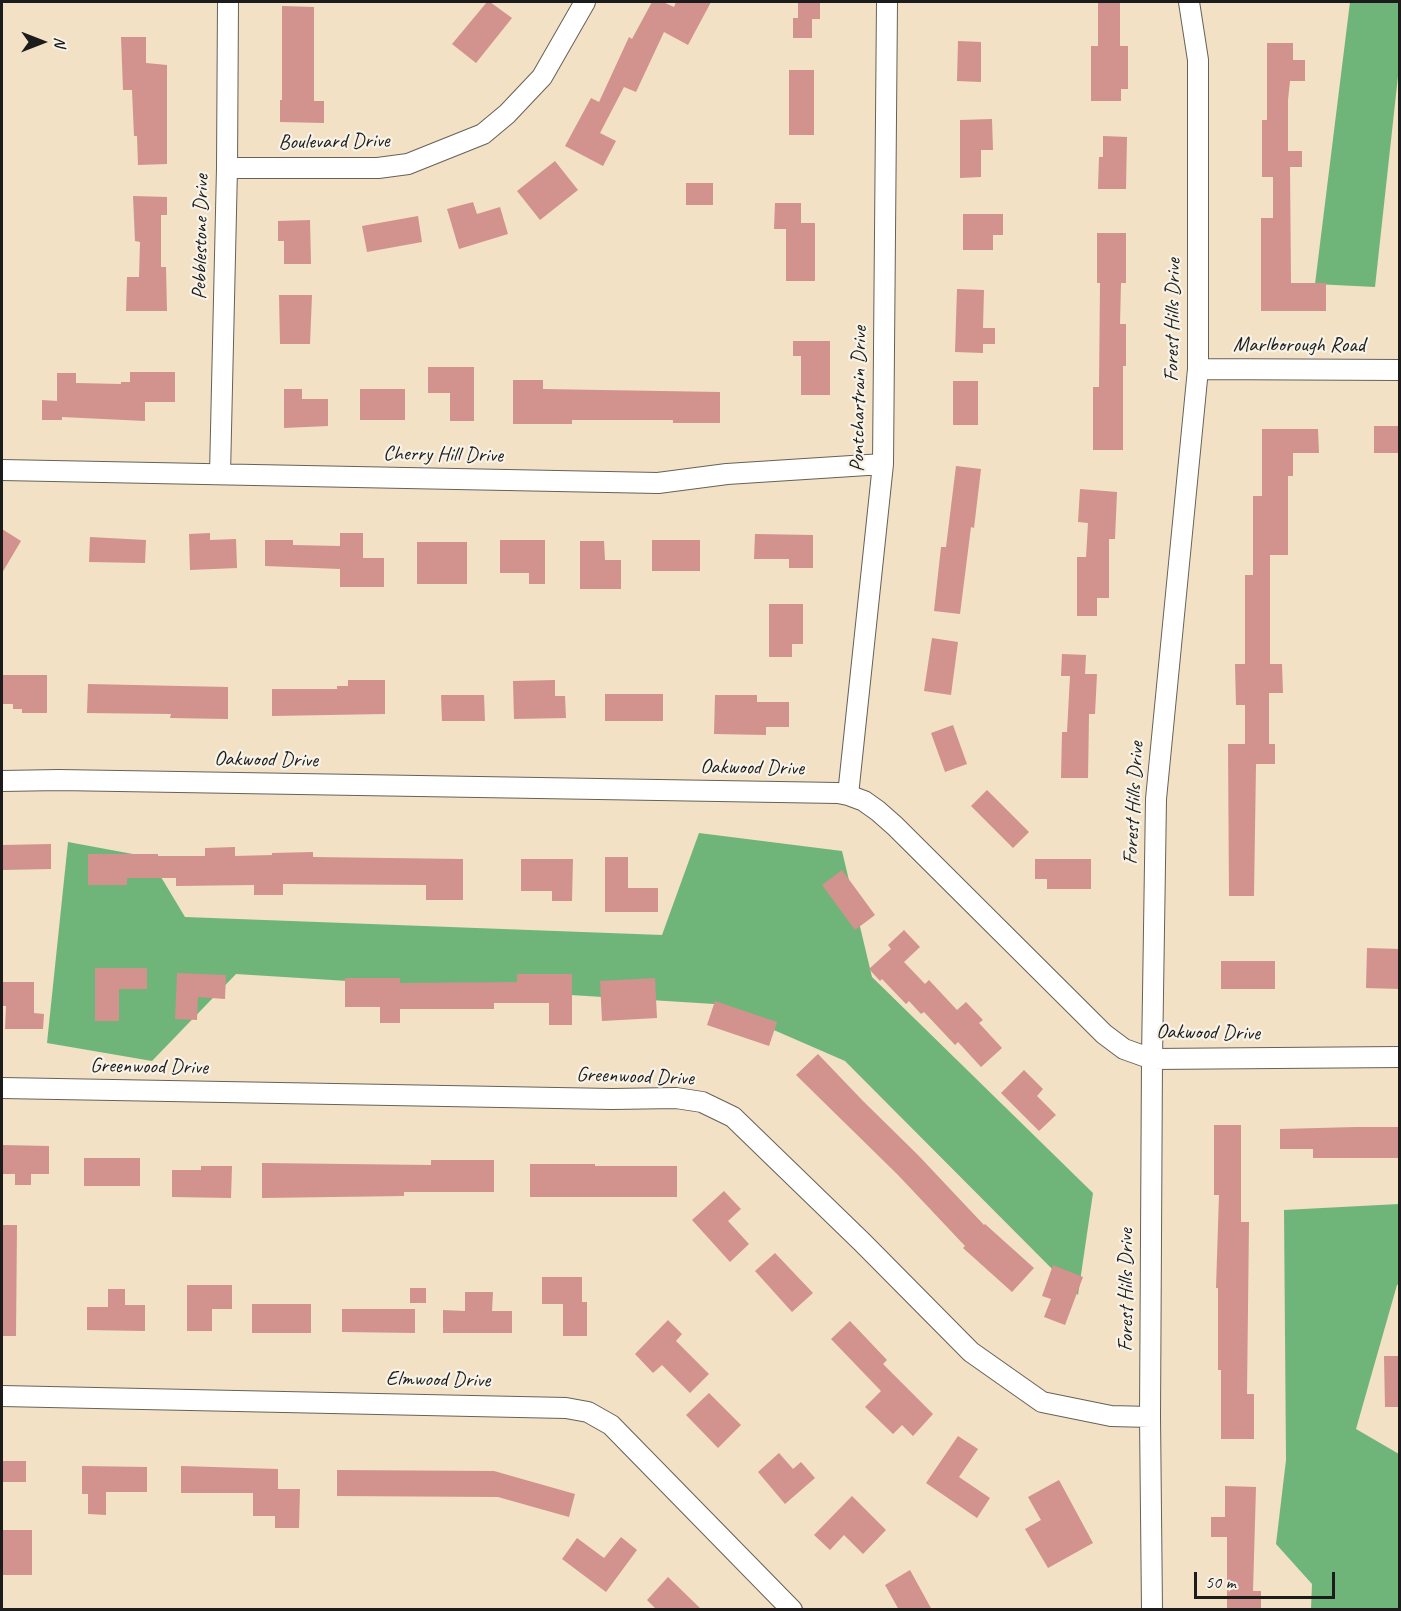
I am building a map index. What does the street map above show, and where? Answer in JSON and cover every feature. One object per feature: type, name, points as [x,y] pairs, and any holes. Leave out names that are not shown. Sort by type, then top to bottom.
[{"type":"street","name":"Pebblestone Drive","points":[[220,474],[227,168],[228,2]]},
{"type":"street","name":"Boulevard Drive","points":[[227,168],[378,168],[408,164],[483,134],[507,114],[542,77],[585,2]]},
{"type":"street","name":"Pontchartrain Drive","points":[[848,795],[883,464],[887,2]]},
{"type":"street","name":"Forest Hills Drive","points":[[1152,1610],[1150,1417],[1156,799],[1198,369],[1198,60],[1189,2]]},
{"type":"street","name":"Marlborough Road","points":[[1198,369],[1400,370]]},
{"type":"street","name":"Cherry Hill Drive","points":[[2,470],[658,483],[727,474],[883,464]]},
{"type":"street","name":"Oakwood Drive","points":[[2,781],[59,780],[838,793],[864,801],[895,826],[1104,1034],[1124,1050],[1152,1059],[1400,1057]]},
{"type":"street","name":"Greenwood Drive","points":[[2,1089],[600,1099],[676,1098],[702,1102],[733,1116],[971,1352],[1042,1402],[1111,1416],[1150,1417]]},
{"type":"street","name":"Elmwood Drive","points":[[2,1396],[494,1406],[566,1408],[588,1412],[612,1425],[792,1610]]},
{"type":"green space","points":[[1350,2],[1399,2],[1399,67],[1375,287],[1315,284]]},
{"type":"green space","points":[[699,833],[842,851],[872,977],[1093,1193],[1078,1295],[845,1061],[714,1004],[236,974],[152,1061],[47,1043],[68,842],[149,857],[185,917],[662,935]]},
{"type":"green space","points":[[1399,1204],[1399,1284],[1356,1429],[1399,1454],[1399,1609],[1311,1609],[1312,1584],[1276,1544],[1286,1460],[1284,1210]]},
{"type":"building","points":[[487,2],[512,18],[476,63],[452,44]]},
{"type":"building","points":[[652,2],[663,2],[674,7],[676,2],[711,2],[688,45],[664,32],[636,92],[624,87],[600,133],[616,141],[603,166],[565,146],[591,98],[599,102],[629,37],[632,39]]},
{"type":"building","points":[[798,2],[820,2],[820,19],[812,19],[812,38],[793,38],[793,18],[798,18]]},
{"type":"building","points":[[1098,2],[1120,2],[1120,46],[1128,46],[1128,89],[1121,89],[1121,101],[1091,101],[1091,46],[1098,46]]},
{"type":"building","points":[[282,6],[314,7],[314,101],[324,101],[324,123],[280,122]]},
{"type":"building","points":[[121,37],[146,37],[146,63],[167,65],[167,164],[138,165],[132,90],[123,90]]},
{"type":"building","points":[[958,41],[981,42],[981,82],[957,81]]},
{"type":"building","points":[[1267,43],[1293,43],[1293,60],[1305,60],[1305,81],[1290,81],[1288,100],[1288,151],[1302,151],[1302,167],[1290,167],[1291,283],[1326,283],[1326,311],[1261,311],[1261,218],[1273,218],[1273,177],[1262,177],[1262,120],[1267,120]]},
{"type":"building","points":[[789,70],[814,70],[814,135],[789,135]]},
{"type":"building","points":[[992,119],[993,150],[981,150],[981,177],[960,178],[960,120]]},
{"type":"building","points":[[1103,136],[1127,137],[1126,189],[1098,189],[1099,157],[1103,157]]},
{"type":"building","points":[[555,161],[578,190],[540,220],[517,191]]},
{"type":"building","points":[[686,183],[713,183],[713,205],[686,205]]},
{"type":"building","points":[[133,196],[167,197],[167,215],[161,215],[161,267],[166,267],[167,311],[126,311],[127,277],[139,277],[140,242],[135,241]]},
{"type":"building","points":[[473,202],[477,214],[500,207],[508,234],[459,249],[447,209]]},
{"type":"building","points":[[775,203],[801,203],[801,223],[815,223],[815,281],[786,281],[786,229],[774,229]]},
{"type":"building","points":[[963,214],[1003,214],[1003,235],[993,235],[993,250],[963,250]]},
{"type":"building","points":[[418,216],[422,242],[367,252],[362,226]]},
{"type":"building","points":[[310,220],[311,264],[284,264],[284,241],[278,241],[278,221]]},
{"type":"building","points":[[1097,233],[1126,233],[1126,283],[1121,283],[1120,324],[1126,324],[1126,366],[1123,366],[1123,450],[1093,450],[1093,387],[1099,387],[1100,283],[1097,283]]},
{"type":"building","points":[[957,289],[984,290],[983,328],[995,328],[995,344],[983,344],[983,353],[955,352]]},
{"type":"building","points":[[279,295],[312,295],[310,344],[280,344]]},
{"type":"building","points":[[793,341],[830,341],[830,395],[801,395],[801,356],[793,356]]},
{"type":"building","points":[[428,367],[474,367],[474,421],[450,421],[450,393],[428,393]]},
{"type":"building","points":[[130,372],[175,372],[175,402],[145,402],[145,421],[62,417],[62,420],[42,420],[42,400],[57,401],[57,373],[76,373],[76,383],[121,384],[121,382],[130,382]]},
{"type":"building","points":[[513,380],[543,380],[543,389],[720,392],[720,423],[673,423],[673,420],[572,420],[572,424],[513,424]]},
{"type":"building","points":[[953,381],[978,381],[978,425],[953,425]]},
{"type":"building","points":[[284,389],[302,389],[302,399],[328,399],[328,426],[284,428]]},
{"type":"building","points":[[360,389],[405,389],[405,420],[360,420]]},
{"type":"building","points":[[1374,426],[1400,426],[1400,453],[1374,453]]},
{"type":"building","points":[[1262,429],[1318,429],[1319,453],[1293,453],[1293,476],[1288,476],[1288,555],[1270,555],[1270,664],[1282,664],[1283,693],[1269,693],[1269,744],[1275,744],[1275,764],[1256,764],[1254,896],[1229,896],[1228,744],[1245,744],[1245,705],[1236,705],[1235,664],[1245,664],[1245,575],[1253,575],[1253,496],[1262,496]]},
{"type":"building","points":[[956,466],[981,469],[960,614],[934,611],[941,547],[946,547]]},
{"type":"building","points":[[1080,489],[1117,492],[1115,539],[1109,539],[1109,598],[1097,598],[1097,616],[1077,616],[1077,557],[1086,557],[1088,523],[1078,522]]},
{"type":"building","points":[[2,529],[21,541],[2,573]]},
{"type":"building","points":[[210,533],[210,540],[236,539],[237,568],[190,570],[189,534]]},
{"type":"building","points":[[340,533],[363,533],[363,558],[384,558],[384,587],[340,587],[340,569],[265,566],[265,540],[293,540],[293,545],[340,546]]},
{"type":"building","points":[[755,534],[813,535],[813,568],[789,568],[789,559],[754,559]]},
{"type":"building","points":[[90,537],[146,540],[145,563],[89,562]]},
{"type":"building","points":[[500,540],[545,540],[545,584],[529,584],[529,573],[500,573]]},
{"type":"building","points":[[652,540],[700,540],[700,571],[652,571]]},
{"type":"building","points":[[580,541],[604,541],[605,560],[621,560],[621,589],[580,589]]},
{"type":"building","points":[[417,542],[467,542],[467,584],[417,584]]},
{"type":"building","points":[[769,604],[803,604],[803,644],[792,644],[792,657],[769,657]]},
{"type":"building","points":[[932,638],[958,642],[951,695],[924,691]]},
{"type":"building","points":[[1062,654],[1086,655],[1085,674],[1097,674],[1095,714],[1089,714],[1088,778],[1061,778],[1062,732],[1067,732],[1070,676],[1061,676]]},
{"type":"building","points":[[2,675],[47,675],[47,713],[22,713],[22,709],[13,709],[13,704],[2,704]]},
{"type":"building","points":[[348,680],[385,680],[385,714],[272,716],[272,689],[337,689],[337,686],[348,686]]},
{"type":"building","points":[[555,680],[555,696],[565,696],[566,718],[514,719],[513,681]]},
{"type":"building","points":[[88,684],[228,687],[228,719],[170,718],[171,714],[87,713]]},
{"type":"building","points":[[605,694],[663,694],[663,721],[605,721]]},
{"type":"building","points":[[441,695],[484,695],[485,721],[442,721]]},
{"type":"building","points":[[715,695],[757,695],[757,702],[789,702],[789,727],[766,727],[766,735],[714,734]]},
{"type":"building","points":[[953,725],[967,764],[945,772],[931,733]]},
{"type":"building","points":[[987,790],[1029,832],[1013,848],[971,806]]},
{"type":"building","points":[[51,844],[51,869],[2,870],[2,845]]},
{"type":"building","points":[[235,847],[235,856],[313,852],[313,857],[463,859],[463,900],[426,900],[426,885],[283,884],[283,895],[254,895],[254,885],[176,886],[176,878],[127,878],[127,885],[88,885],[88,854],[205,856],[205,848]]},
{"type":"building","points":[[605,857],[628,857],[628,888],[658,888],[658,912],[605,912]]},
{"type":"building","points":[[521,859],[573,859],[572,901],[552,901],[552,891],[521,891]]},
{"type":"building","points":[[1035,859],[1091,859],[1091,889],[1047,889],[1047,879],[1035,879]]},
{"type":"building","points":[[842,870],[875,915],[855,930],[822,885]]},
{"type":"building","points":[[904,930],[920,947],[904,962],[925,984],[929,980],[957,1010],[966,1002],[983,1020],[979,1023],[1002,1048],[981,1067],[958,1042],[955,1045],[924,1012],[921,1014],[909,1001],[906,1004],[869,969],[891,949],[888,945]]},
{"type":"building","points":[[1367,948],[1400,949],[1400,989],[1366,988]]},
{"type":"building","points":[[1221,961],[1275,961],[1275,989],[1221,989]]},
{"type":"building","points":[[95,968],[147,968],[147,989],[119,989],[119,1021],[95,1021]]},
{"type":"building","points":[[177,973],[226,975],[225,999],[198,997],[197,1020],[175,1019]]},
{"type":"building","points":[[517,974],[572,974],[572,1025],[549,1025],[549,1003],[494,1003],[494,1009],[400,1009],[400,1023],[380,1023],[380,1007],[345,1007],[345,978],[400,978],[400,983],[517,982]]},
{"type":"building","points":[[655,978],[657,1018],[602,1021],[600,981]]},
{"type":"building","points":[[2,982],[34,982],[34,1013],[44,1014],[43,1029],[5,1029],[6,1006],[2,1006]]},
{"type":"building","points":[[715,1001],[777,1022],[769,1046],[707,1025]]},
{"type":"building","points":[[818,1054],[984,1225],[1034,1268],[1012,1292],[963,1248],[965,1246],[898,1175],[796,1075]]},
{"type":"building","points":[[1024,1070],[1043,1089],[1037,1096],[1056,1115],[1039,1131],[1001,1093]]},
{"type":"building","points":[[1214,1125],[1241,1125],[1241,1222],[1249,1222],[1247,1394],[1254,1394],[1254,1439],[1221,1439],[1221,1370],[1218,1370],[1218,1288],[1216,1288],[1219,1195],[1214,1195]]},
{"type":"building","points":[[1400,1127],[1400,1158],[1313,1158],[1313,1149],[1280,1149],[1280,1129]]},
{"type":"building","points":[[2,1145],[49,1146],[49,1174],[31,1174],[31,1185],[15,1185],[15,1174],[2,1174]]},
{"type":"building","points":[[84,1158],[140,1158],[140,1186],[84,1186]]},
{"type":"building","points":[[431,1160],[494,1160],[494,1192],[404,1192],[404,1196],[262,1198],[262,1163],[431,1165]]},
{"type":"building","points":[[530,1164],[677,1166],[677,1197],[530,1197]]},
{"type":"building","points":[[201,1166],[232,1166],[231,1198],[172,1197],[172,1170],[201,1170]]},
{"type":"building","points":[[724,1191],[741,1209],[728,1221],[749,1244],[730,1262],[692,1220]]},
{"type":"building","points":[[2,1225],[17,1225],[16,1336],[2,1336]]},
{"type":"building","points":[[775,1253],[813,1293],[792,1312],[755,1271]]},
{"type":"building","points":[[1053,1265],[1083,1277],[1065,1325],[1044,1317],[1051,1299],[1042,1296]]},
{"type":"building","points":[[542,1277],[582,1277],[582,1302],[587,1302],[587,1336],[563,1336],[563,1304],[542,1304]]},
{"type":"building","points":[[187,1285],[232,1285],[232,1309],[212,1309],[212,1331],[187,1331]]},
{"type":"building","points":[[410,1288],[426,1288],[426,1303],[410,1303]]},
{"type":"building","points":[[108,1289],[125,1289],[125,1305],[145,1305],[145,1331],[87,1330],[87,1307],[108,1307]]},
{"type":"building","points":[[465,1292],[493,1292],[492,1311],[512,1311],[512,1333],[443,1333],[443,1310],[465,1311]]},
{"type":"building","points":[[252,1304],[311,1304],[311,1333],[252,1333]]},
{"type":"building","points":[[342,1309],[415,1309],[415,1333],[342,1332]]},
{"type":"building","points":[[668,1320],[682,1334],[676,1341],[709,1374],[690,1393],[662,1365],[653,1373],[635,1354]]},
{"type":"building","points":[[850,1321],[887,1360],[883,1364],[933,1414],[913,1436],[902,1425],[893,1434],[865,1407],[881,1391],[831,1339]]},
{"type":"building","points":[[1384,1356],[1400,1356],[1400,1407],[1385,1407]]},
{"type":"building","points":[[709,1393],[741,1425],[718,1448],[686,1415]]},
{"type":"building","points":[[958,1436],[978,1449],[959,1477],[990,1498],[977,1518],[926,1483]]},
{"type":"building","points":[[779,1453],[793,1469],[801,1462],[815,1478],[785,1504],[758,1472]]},
{"type":"building","points":[[2,1461],[26,1461],[26,1482],[2,1482]]},
{"type":"building","points":[[82,1466],[147,1467],[147,1492],[106,1492],[106,1515],[88,1514],[88,1494],[82,1494]]},
{"type":"building","points":[[181,1466],[278,1469],[278,1489],[300,1489],[299,1528],[275,1528],[275,1516],[253,1516],[253,1493],[181,1493]]},
{"type":"building","points":[[337,1470],[494,1471],[575,1494],[569,1517],[498,1497],[337,1496]]},
{"type":"building","points":[[1059,1480],[1093,1543],[1048,1568],[1025,1529],[1041,1520],[1028,1497]]},
{"type":"building","points":[[1225,1486],[1256,1487],[1253,1591],[1261,1591],[1261,1610],[1227,1610],[1227,1537],[1211,1537],[1211,1517],[1225,1517]]},
{"type":"building","points":[[852,1496],[886,1530],[863,1554],[844,1535],[830,1550],[814,1535]]},
{"type":"building","points":[[3,1530],[32,1530],[32,1575],[2,1575]]},
{"type":"building","points":[[621,1537],[637,1550],[606,1592],[562,1559],[577,1538],[604,1558]]},
{"type":"building","points":[[910,1570],[932,1610],[899,1610],[885,1585]]},
{"type":"building","points":[[668,1577],[702,1610],[657,1610],[647,1600]]}]
